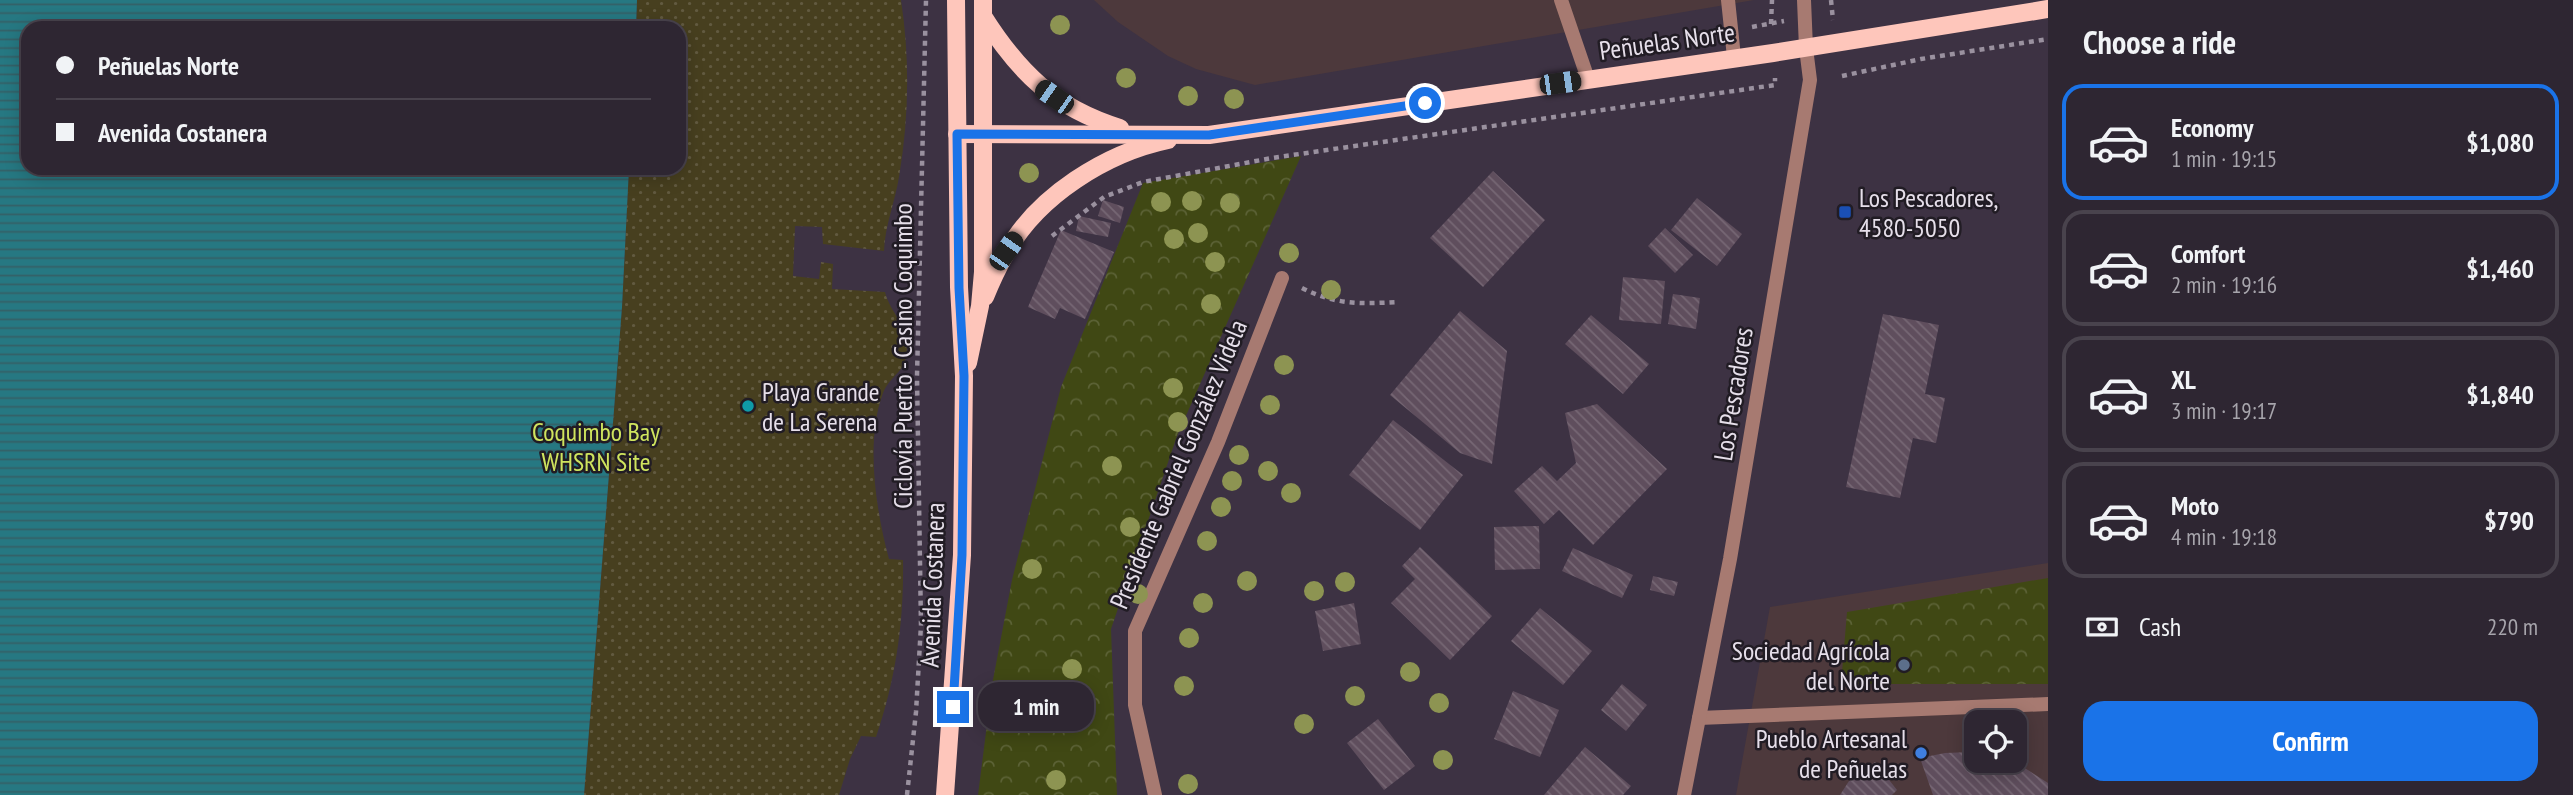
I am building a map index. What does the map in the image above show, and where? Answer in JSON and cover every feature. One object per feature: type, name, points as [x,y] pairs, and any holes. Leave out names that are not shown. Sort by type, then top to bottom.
[{"type":"main road","name":"Avenida Costanera","points":[[945,795],[962,555],[964,376],[959,288],[956,0]]},
{"type":"main road","name":"Avenida Costanera","points":[[964,376],[975,341],[982,272],[983,8]]},
{"type":"main road","points":[[983,8],[1003,48],[1021,70],[1043,89],[1066,106],[1092,119],[1119,128],[1148,133]]},
{"type":"main road","name":"Peñuelas Norte","points":[[957,134],[1209,135],[1773,53],[2048,9]]},
{"type":"main road","points":[[980,306],[1006,251],[1023,228],[1053,197],[1097,166],[1151,144],[1209,135]]},
{"type":"street","points":[[1561,0],[1588,79]]},
{"type":"street","points":[[1728,0],[1734,57]]},
{"type":"street","name":"Los Pescadores","points":[[1684,795],[1730,559],[1810,80],[1805,48],[1804,0]]},
{"type":"street","name":"Presidente Gabriel González Videla","points":[[1155,795],[1135,705],[1135,631],[1218,442],[1282,278]]},
{"type":"street","points":[[1699,718],[2048,704]]},
{"type":"path","name":"Ciclovía Puerto - Casino Coquimbo","points":[[907,795],[916,712],[921,625],[918,376],[926,0]]},
{"type":"path","points":[[1023,228],[1042,244],[1104,197],[1143,182],[1272,158],[1775,85],[1772,0]]},
{"type":"path","points":[[1732,31],[1805,17]]},
{"type":"path","points":[[1842,76],[1921,59],[2048,39]]},
{"type":"path","points":[[1282,278],[1317,296],[1355,305],[1397,302]]},
{"type":"shaded area","points":[[1094,0],[1754,0],[1255,85],[1196,69],[1168,56],[1118,22]]},
{"type":"shaded area","name":"Sociedad Agrícola del Norte","points":[[2048,563],[2048,795],[1736,795],[1770,607]]},
{"type":"green space","points":[[1301,156],[1177,436],[1111,629],[1117,795],[978,795],[992,685],[1012,580],[1061,387],[1143,183]]},
{"type":"green space","points":[[2048,578],[2048,684],[1841,684],[1847,612]]},
{"type":"sand","name":"Playa Grande de La Serena","points":[[637,0],[901,0],[907,66],[905,133],[884,251],[823,244],[822,227],[795,226],[793,276],[819,279],[821,262],[833,264],[832,289],[885,292],[904,332],[907,346],[902,368],[883,393],[875,432],[874,454],[880,520],[889,559],[903,560],[897,650],[889,693],[876,737],[861,736],[850,759],[839,795],[584,795],[622,307],[629,175],[686,175],[686,21],[636,21]]},
{"type":"water","points":[[0,0],[637,0],[636,21],[21,21],[21,175],[629,175],[622,307],[584,795],[0,795]]},
{"type":"building","points":[[1493,171],[1545,220],[1483,287],[1430,238]]},
{"type":"building","points":[[1697,198],[1742,234],[1717,266],[1671,230]]},
{"type":"building","points":[[1103,200],[1124,207],[1120,223],[1098,216]]},
{"type":"building","points":[[1079,216],[1111,223],[1108,237],[1076,231]]},
{"type":"building","points":[[1665,228],[1693,255],[1675,273],[1648,246]]},
{"type":"building","points":[[1061,230],[1114,252],[1085,319],[1060,308],[1055,319],[1028,307]]},
{"type":"building","points":[[1623,277],[1665,281],[1661,324],[1619,320]]},
{"type":"building","points":[[1673,294],[1700,298],[1696,329],[1668,324]]},
{"type":"building","points":[[1460,311],[1507,351],[1492,464],[1460,453],[1390,395]]},
{"type":"building","points":[[1883,314],[1939,325],[1925,394],[1945,398],[1936,443],[1913,438],[1900,498],[1846,487]]},
{"type":"building","points":[[1591,315],[1649,364],[1623,394],[1565,344]]},
{"type":"building","points":[[1597,404],[1667,469],[1593,545],[1559,510],[1544,524],[1514,491],[1542,466],[1557,481],[1576,463],[1565,413]]},
{"type":"building","points":[[1393,420],[1463,475],[1420,530],[1349,475]]},
{"type":"building","points":[[1539,526],[1540,569],[1495,570],[1494,527]]},
{"type":"building","points":[[1420,547],[1492,616],[1450,660],[1391,603],[1415,579],[1402,566]]},
{"type":"building","points":[[1573,548],[1633,575],[1622,598],[1562,571]]},
{"type":"building","points":[[1653,576],[1678,582],[1674,596],[1650,590]]},
{"type":"building","points":[[1354,603],[1361,644],[1323,651],[1315,611]]},
{"type":"building","points":[[1540,608],[1592,651],[1563,685],[1511,641]]},
{"type":"building","points":[[1622,684],[1647,705],[1626,731],[1601,710]]},
{"type":"building","points":[[1513,691],[1559,710],[1540,757],[1494,739]]},
{"type":"building","points":[[1378,719],[1415,766],[1384,790],[1347,743]]},
{"type":"building","points":[[1585,747],[1631,786],[1623,795],[1544,795]]},
{"type":"building","points":[[1964,752],[1964,773],[2027,773],[2027,770],[2048,783],[2048,795],[1933,795],[1920,758]]},
{"type":"building","points":[[1875,762],[1897,790],[1892,795],[1840,795],[1849,781]]},
{"type":"place","name":"Los Pescadores, 4580-5050","points":[[1845,212]]},
{"type":"place","name":"Playa Grande de La Serena","points":[[748,406]]},
{"type":"place","name":"Sociedad Agrícola del Norte","points":[[1904,665]]},
{"type":"place","name":"Pueblo Artesanal de Peñuelas","points":[[1921,753]]},
{"type":"route","points":[[953,707],[962,555],[964,376],[959,288],[957,134],[1209,135],[1425,103]]},
{"type":"park label","name":"Coquimbo Bay WHSRN Site","points":[[596,446]]}]
